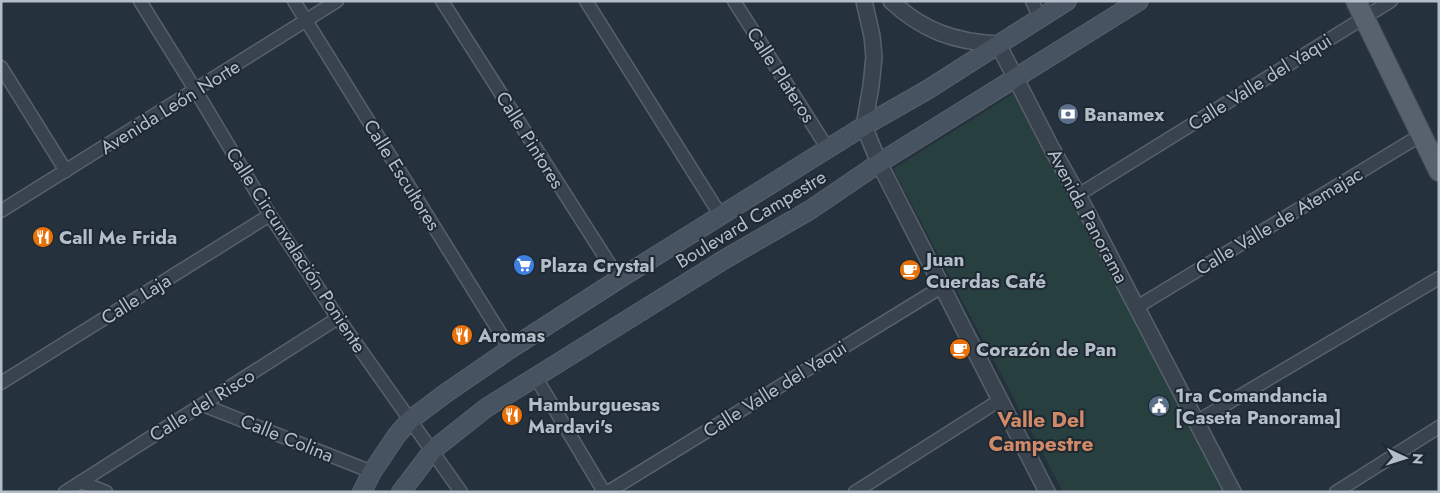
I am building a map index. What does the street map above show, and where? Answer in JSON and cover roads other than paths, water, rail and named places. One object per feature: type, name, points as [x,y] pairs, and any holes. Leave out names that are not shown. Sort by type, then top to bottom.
[{"type":"main road","name":"Boulevard Campestre","points":[[362,492],[372,472],[392,441],[410,420],[510,349],[619,279],[864,126],[927,90],[1067,1]]},
{"type":"main road","name":"Boulevard Campestre","points":[[401,492],[433,450],[486,408],[725,259],[810,210],[880,163],[1139,1]]},
{"type":"main road","points":[[1359,9],[1439,171]]},
{"type":"street","name":"Calle Circunvalación Poniente","points":[[140,1],[196,90],[270,216],[338,318],[461,492]]},
{"type":"street","name":"Calle Escultores","points":[[294,1],[510,349]]},
{"type":"street","name":"Avenida León Norte","points":[[1,211],[337,1]]},
{"type":"street","name":"Calle Pintores","points":[[442,1],[619,279]]},
{"type":"street","points":[[586,1],[720,216]]},
{"type":"street","name":"Calle Plateros","points":[[734,1],[828,150]]},
{"type":"street","points":[[864,1],[872,36],[874,57],[864,126],[880,163],[1047,492]]},
{"type":"street","points":[[891,1],[918,22],[943,35],[962,41],[998,44]]},
{"type":"street","points":[[1032,1],[1040,18]]},
{"type":"street","name":"Calle Valle del Yaqui","points":[[1078,195],[1359,9],[1391,1]]},
{"type":"street","name":"Avenida Panorama","points":[[998,44],[1015,80],[1078,195],[1233,492]]},
{"type":"street","points":[[1,67],[66,172]]},
{"type":"street","name":"Calle Valle de Atemajac","points":[[1137,307],[1421,135]]},
{"type":"street","name":"Calle Laja","points":[[1,383],[270,216]]},
{"type":"street","points":[[1196,422],[1439,278]]},
{"type":"street","name":"Calle Valle del Yaqui","points":[[608,492],[943,286]]},
{"type":"street","name":"Calle del Risco","points":[[65,492],[338,318]]},
{"type":"street","points":[[536,376],[604,492]]},
{"type":"street","points":[[855,492],[1000,400]]},
{"type":"street","name":"Calle Colina","points":[[203,405],[372,472]]},
{"type":"street","points":[[1336,492],[1439,427]]},
{"type":"street","points":[[81,482],[106,492]]},
{"type":"place","name":"Banamex","points":[[1068,114]]},
{"type":"place","name":"Call Me Frida","points":[[43,237]]},
{"type":"place","name":"Plaza Crystal","points":[[524,265]]},
{"type":"place","name":"Juan Cuerdas Café","points":[[910,270]]},
{"type":"place","name":"Aromas","points":[[462,335]]},
{"type":"place","name":"Corazón de Pan","points":[[960,349]]},
{"type":"place","name":"1ra Comandancia [Caseta Panorama]","points":[[1159,406]]},
{"type":"place","name":"Hamburguesas Mardavi's","points":[[512,415]]},
{"type":"district","name":"Valle Del Campestre","points":[[1041,432]]}]
